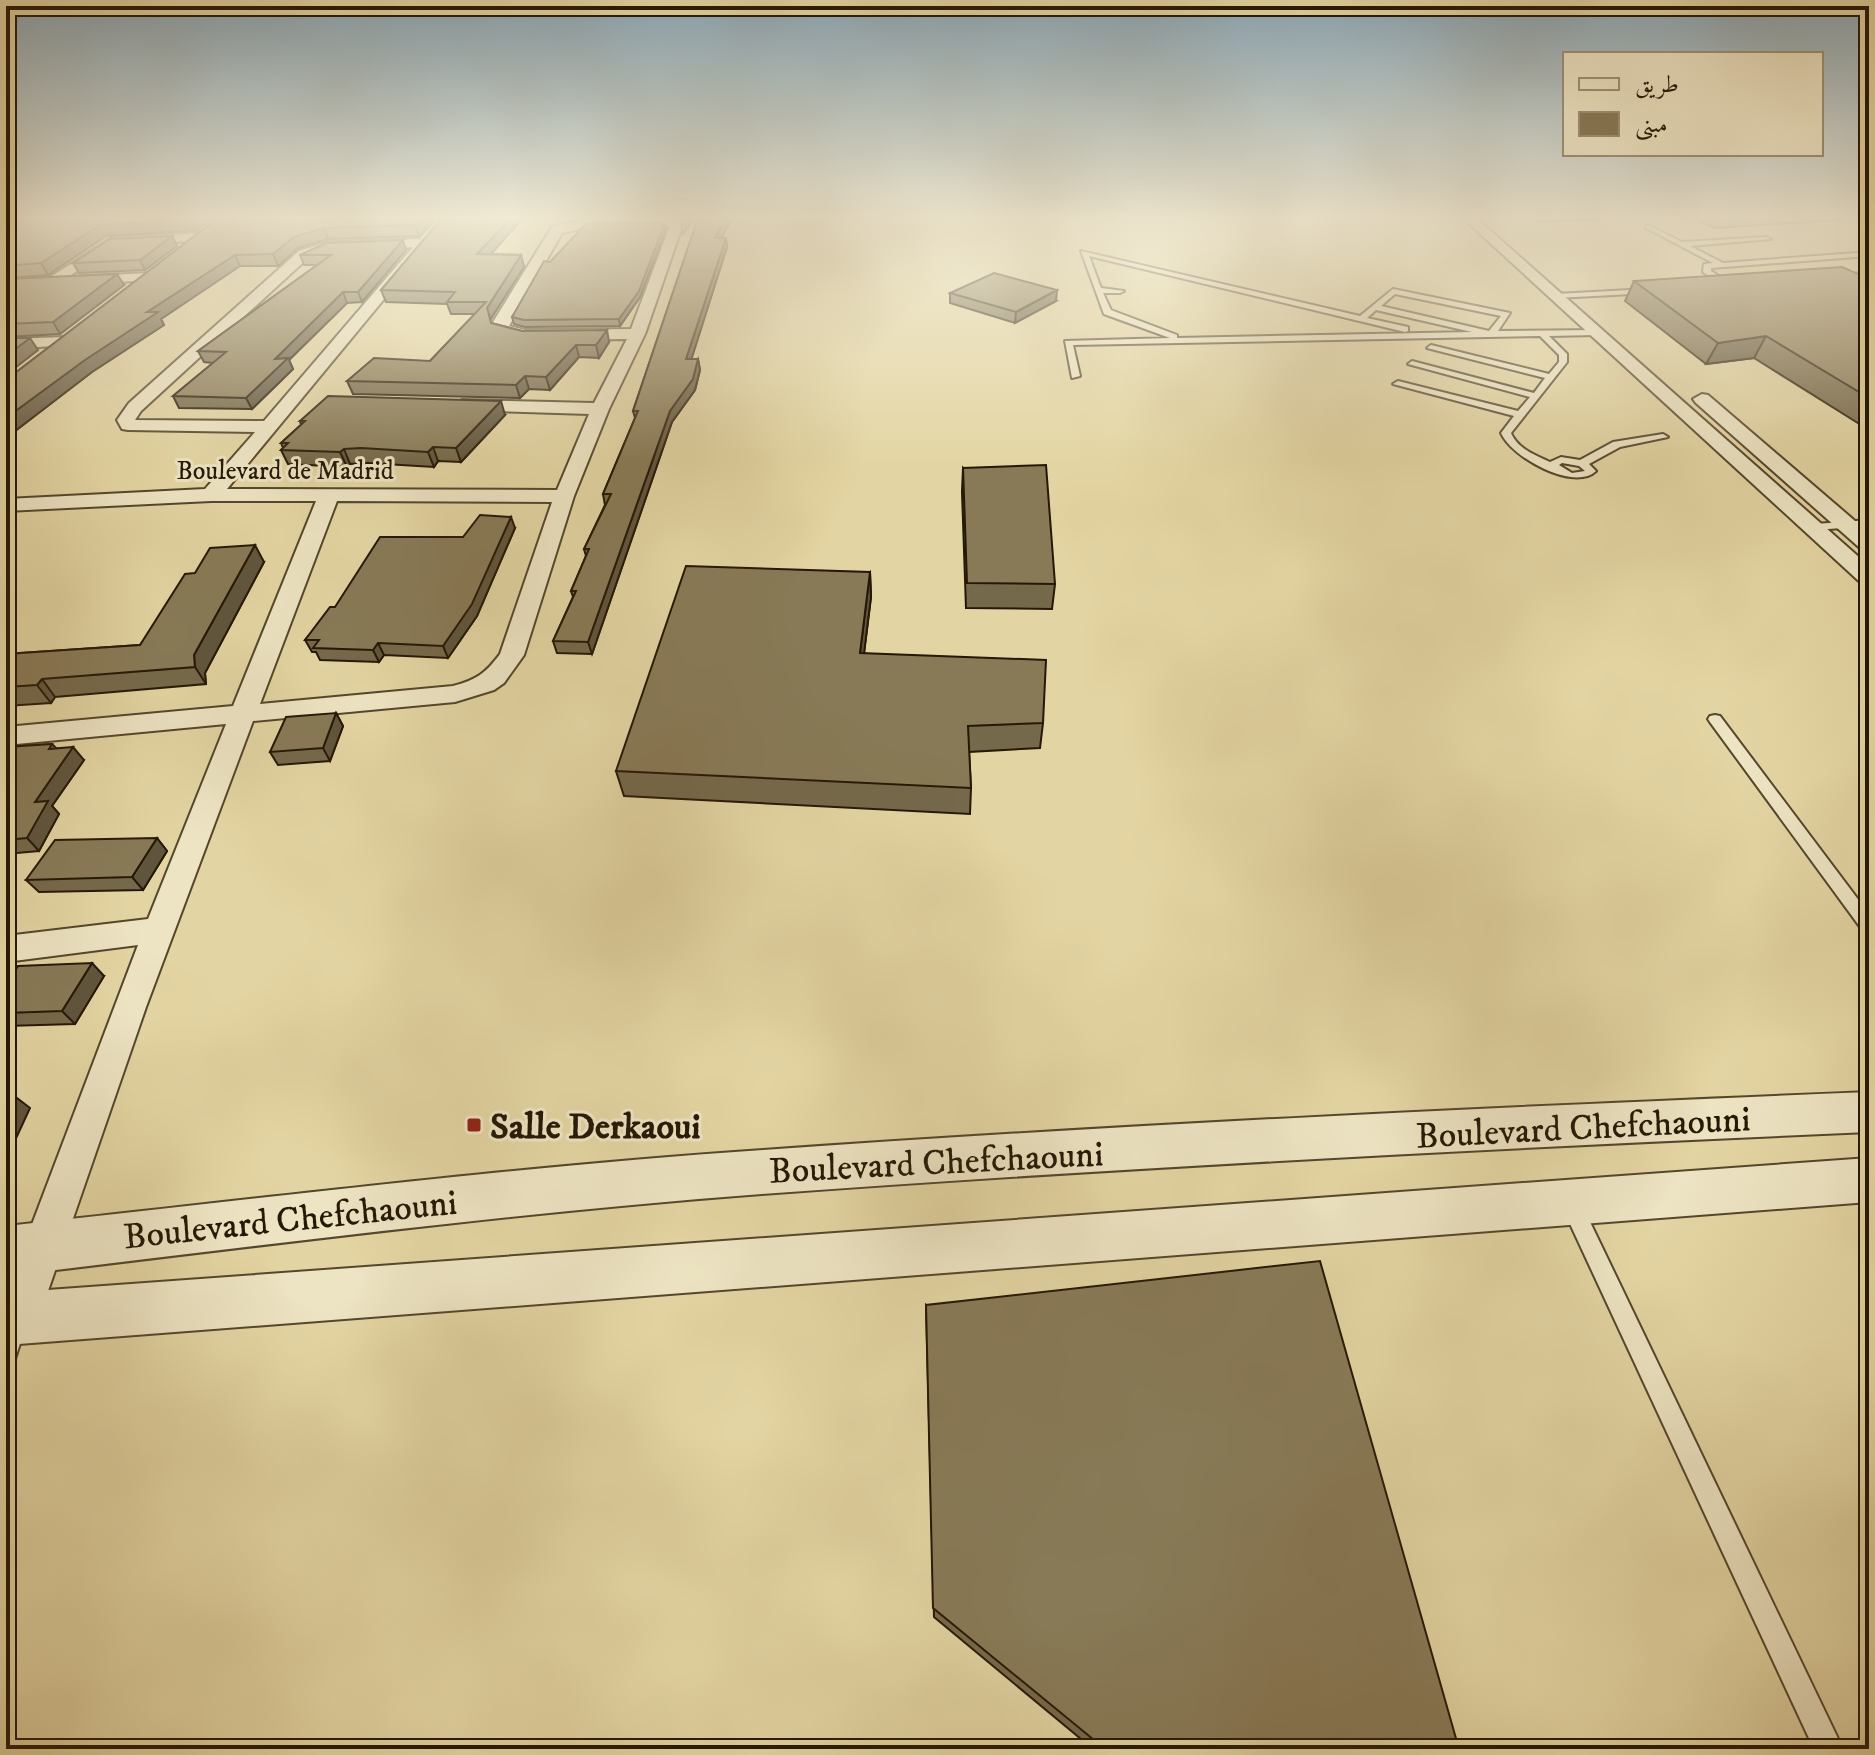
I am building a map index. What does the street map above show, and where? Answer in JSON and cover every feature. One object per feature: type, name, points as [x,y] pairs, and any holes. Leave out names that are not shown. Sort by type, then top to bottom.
[{"type":"street","points":[[254,300],[135,407],[126,420],[128,425],[144,427],[268,426]]},
{"type":"street","points":[[211,495],[268,426],[300,402],[377,300]]},
{"type":"street","points":[[514,300],[501,322],[501,329],[525,335],[637,334]]},
{"type":"street","points":[[6,736],[455,694],[485,685],[495,678],[512,655],[564,496],[649,300]]},
{"type":"street","points":[[1560,300],[1869,578]]},
{"type":"street","points":[[1587,300],[1607,317]]},
{"type":"street","points":[[6,344],[70,338],[42,360]]},
{"type":"street","points":[[1691,390],[1869,544]]},
{"type":"street","points":[[435,404],[600,409]]},
{"type":"street","name":"Boulevard de Madrid","points":[[6,505],[211,495],[564,496]]},
{"type":"street","points":[[329,495],[276,624],[245,715],[24,1248],[10,1330],[1570,1201],[1869,1180]]},
{"type":"street","points":[[6,949],[157,930]]},
{"type":"street","name":"Boulevard Chefchaouni","points":[[24,1248],[439,1202],[760,1172],[1533,1126],[1869,1112]]},
{"type":"lane","points":[[1102,300],[1107,312],[1183,341]]},
{"type":"lane","points":[[1281,300],[1429,335]]},
{"type":"lane","points":[[1361,319],[1383,300]]},
{"type":"lane","points":[[1435,300],[1507,315],[1491,334]]},
{"type":"lane","points":[[1375,307],[1491,334]]},
{"type":"lane","points":[[1075,376],[1068,343],[1596,332]]},
{"type":"lane","points":[[1542,333],[1563,354],[1560,367],[1506,433],[1509,441],[1554,468],[1575,476],[1589,475],[1590,468],[1582,463],[1617,444],[1663,437]]},
{"type":"lane","points":[[1431,348],[1551,377]]},
{"type":"lane","points":[[1412,364],[1536,396]]},
{"type":"lane","points":[[1398,384],[1521,415]]},
{"type":"lane","points":[[1815,527],[1869,523]]},
{"type":"lane","points":[[1715,719],[1869,926]]},
{"type":"lane","points":[[1570,1201],[1829,1749]]},
{"type":"building","points":[[6,300],[82,300],[53,322],[6,324]]},
{"type":"building","points":[[111,300],[166,300],[147,312],[158,312],[6,418],[6,380]]},
{"type":"building","points":[[269,300],[335,300],[275,359],[288,358],[246,398],[173,396],[226,352],[198,351]]},
{"type":"building","points":[[492,300],[487,308],[491,323],[522,331],[607,330],[596,345],[576,345],[546,377],[525,376],[516,385],[347,381],[374,358],[430,361],[486,302],[447,302]]},
{"type":"building","points":[[522,300],[633,300],[619,319],[524,320],[512,317]]},
{"type":"building","points":[[670,300],[706,300],[686,359],[698,359],[693,379],[670,411],[588,642],[553,641],[576,591],[571,591],[589,549],[584,549],[611,494],[603,494],[638,411],[633,411]]},
{"type":"building","points":[[974,300],[1039,300],[1016,312]]},
{"type":"building","points":[[1660,300],[1869,300],[1869,398],[1766,336],[1718,343]]},
{"type":"building","points":[[6,338],[30,338],[6,356]]},
{"type":"building","points":[[328,396],[501,401],[456,448],[433,447],[428,452],[361,448],[340,452],[281,450],[288,443],[281,443],[305,421],[300,421]]},
{"type":"building","points":[[1046,465],[1055,584],[967,583],[963,468]]},
{"type":"building","points":[[480,515],[511,517],[472,604],[443,646],[378,643],[373,650],[313,648],[319,640],[305,640],[330,607],[335,607],[380,537],[463,537]]},
{"type":"building","points":[[255,545],[194,655],[195,667],[42,679],[37,685],[6,687],[6,654],[140,645],[185,574],[195,573],[210,548]]},
{"type":"building","points":[[686,566],[870,572],[860,653],[1046,660],[1043,723],[968,726],[971,788],[616,771]]},
{"type":"building","points":[[336,713],[323,748],[270,752],[286,717]]},
{"type":"building","points":[[52,744],[49,749],[73,747],[35,802],[48,801],[27,838],[6,840],[6,747]]},
{"type":"building","points":[[157,838],[132,877],[26,880],[55,840]]},
{"type":"building","points":[[92,963],[62,1011],[6,1013],[6,973],[13,974],[18,966]]},
{"type":"building","points":[[1320,1261],[1459,1749],[1105,1749],[933,1608],[926,1305]]},
{"type":"place","name":"Salle Derkaoui","points":[[474,1125]]}]
